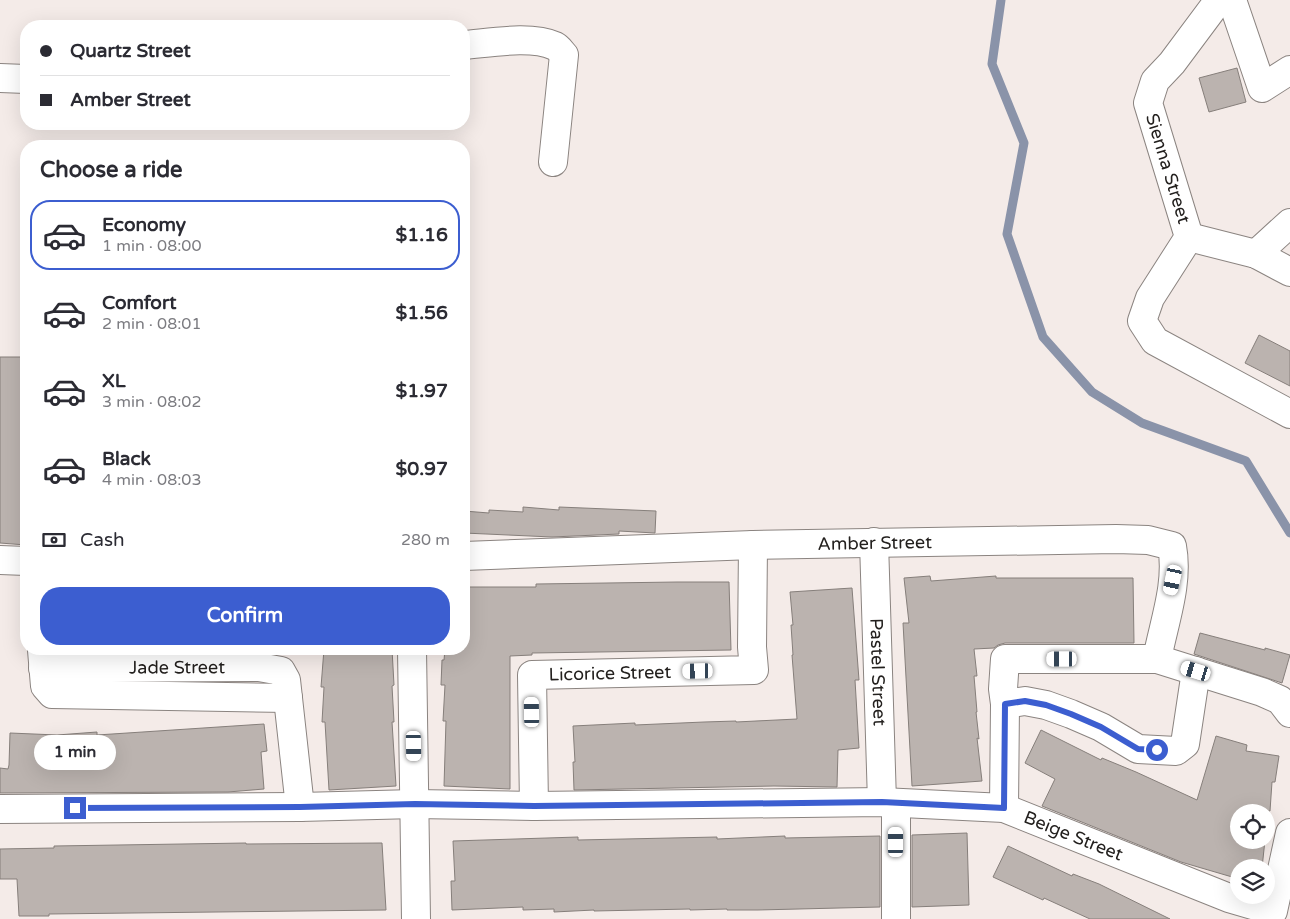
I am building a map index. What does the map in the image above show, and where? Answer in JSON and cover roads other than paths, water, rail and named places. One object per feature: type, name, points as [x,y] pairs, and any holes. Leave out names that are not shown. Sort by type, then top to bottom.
[{"type":"street","name":"Sienna Street","points":[[1219,0],[1172,63],[1155,81],[1148,103],[1189,237],[1150,298],[1142,320],[1154,341],[1290,414]]},
{"type":"street","points":[[1232,0],[1262,88],[1290,70]]},
{"type":"street","points":[[470,45],[522,41],[538,42],[557,47],[564,55],[553,162]]},
{"type":"street","points":[[0,78],[20,79]]},
{"type":"street","points":[[1256,254],[1290,223]]},
{"type":"street","points":[[1189,237],[1256,254],[1290,272]]},
{"type":"street","name":"Amber Street","points":[[470,556],[874,542],[1148,540],[1172,546],[1175,562],[1157,659]]},
{"type":"street","name":"Pastel Street","points":[[874,542],[896,919]]},
{"type":"street","name":"Licorice Street","points":[[534,806],[532,675],[754,670],[752,647],[753,545]]},
{"type":"street","points":[[0,560],[20,561]]},
{"type":"street","points":[[412,655],[416,919]]},
{"type":"street","name":"Jade Street","points":[[42,658],[259,667],[281,671],[286,680],[300,807]]},
{"type":"street","points":[[1004,808],[1005,704],[1003,689],[1005,659],[1157,659],[1262,692],[1280,700],[1290,713]]},
{"type":"street","points":[[1005,704],[1025,701],[1046,705],[1101,727],[1138,749],[1176,751],[1185,744],[1196,671]]},
{"type":"street","name":"Beige Street","points":[[415,804],[534,806],[890,803],[1004,808],[1229,898],[1273,911],[1290,833]]},
{"type":"street","points":[[0,809],[300,807],[415,804]]},
{"type":"waterway","points":[[1001,0],[992,64],[1024,143],[1007,234],[1043,337],[1092,392],[1142,423],[1246,461],[1290,533]]}]
